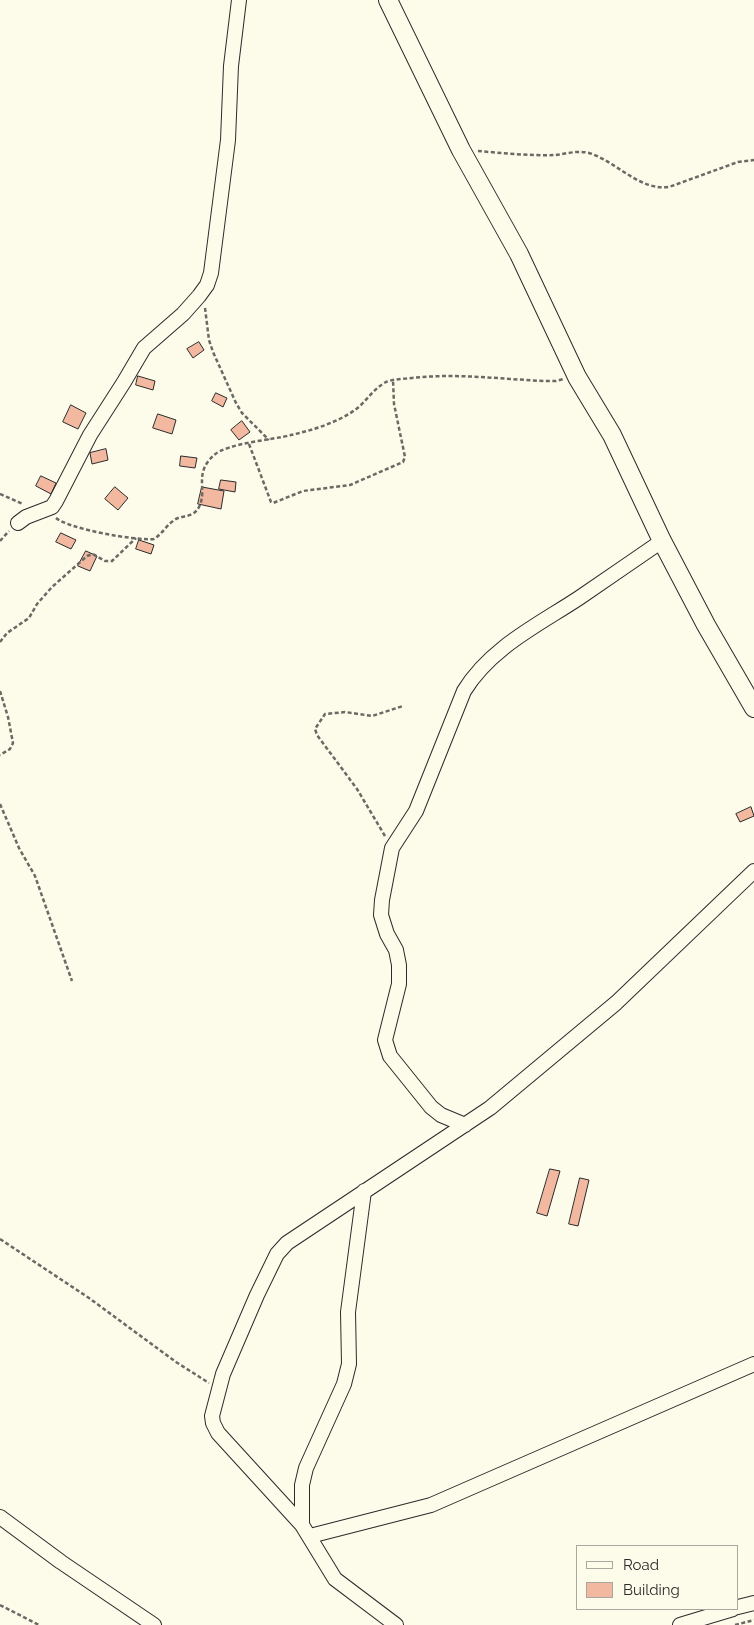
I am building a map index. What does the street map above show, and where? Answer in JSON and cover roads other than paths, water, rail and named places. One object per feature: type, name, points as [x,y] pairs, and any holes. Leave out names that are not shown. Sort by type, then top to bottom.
[{"type":"main road","points":[[388,0],[462,150],[519,254],[577,377],[612,435],[662,541],[706,625],[754,708]]},
{"type":"street","points":[[18,523],[26,517],[52,506],[56,501],[90,435],[144,348],[183,314],[204,290],[210,273],[228,140],[230,72],[239,0]]},
{"type":"street","points":[[464,1125],[441,1115],[431,1107],[390,1056],[386,1048],[385,1036],[389,1028],[399,984],[399,965],[396,950],[387,934],[381,915],[392,848],[416,811],[464,691],[473,676],[502,648],[662,541]]},
{"type":"street","points":[[396,1625],[335,1579],[306,1530],[218,1433],[213,1423],[212,1416],[223,1374],[256,1295],[281,1248],[305,1230],[490,1108],[616,1003],[754,871]]},
{"type":"street","points":[[306,1530],[302,1485],[306,1468],[344,1384],[349,1364],[348,1312],[364,1191]]},
{"type":"street","points":[[306,1530],[431,1505],[754,1364]]},
{"type":"street","points":[[0,1517],[61,1562],[154,1625]]},
{"type":"street","points":[[739,1607],[754,1603]]},
{"type":"street","points":[[680,1625],[730,1610]]}]
